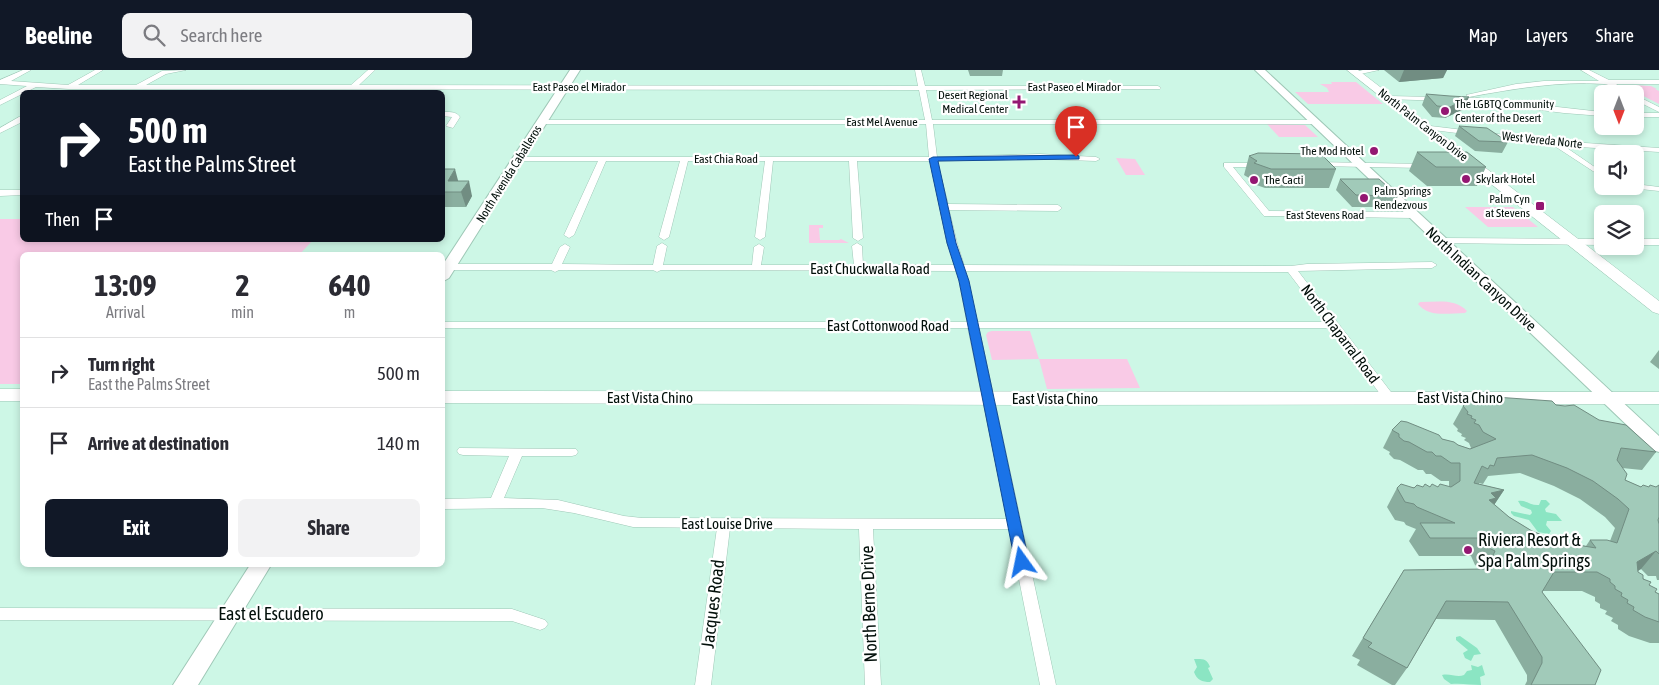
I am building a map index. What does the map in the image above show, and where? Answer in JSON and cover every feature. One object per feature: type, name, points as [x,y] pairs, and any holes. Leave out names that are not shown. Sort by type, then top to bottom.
[{"type":"main road","name":"North Avenida Caballeros","points":[[445,273],[575,70]]},
{"type":"main road","name":"North Indian Canyon Drive","points":[[1260,70],[1659,446]]},
{"type":"main road","name":"North Palm Canyon Drive","points":[[1354,72],[1424,126],[1470,166],[1573,241],[1659,309]]},
{"type":"main road","points":[[0,395],[20,395]]},
{"type":"main road","name":"East Vista Chino","points":[[445,397],[988,399],[1659,398]]},
{"type":"street","points":[[2,82],[28,70]]},
{"type":"street","points":[[69,87],[100,70]]},
{"type":"street","points":[[133,90],[164,72],[183,70]]},
{"type":"street","points":[[353,87],[372,70]]},
{"type":"street","points":[[918,70],[929,122],[933,159],[952,243],[961,269],[974,326],[1048,685]]},
{"type":"street","points":[[1354,72],[1376,70]]},
{"type":"street","points":[[1584,70],[1613,85]]},
{"type":"street","name":"East Paseo el Mirador","points":[[2,82],[69,87],[1158,88]]},
{"type":"street","points":[[1448,98],[1544,83],[1659,82]]},
{"type":"street","points":[[25,90],[37,84]]},
{"type":"street","points":[[129,90],[137,87]]},
{"type":"street","points":[[363,90],[369,87]]},
{"type":"street","points":[[1500,89],[1500,93],[1505,98],[1524,106]]},
{"type":"street","points":[[0,103],[20,93]]},
{"type":"street","points":[[1388,98],[1448,98],[1594,113]]},
{"type":"street","points":[[1644,102],[1659,110]]},
{"type":"street","points":[[445,114],[455,115],[456,117],[450,126]]},
{"type":"street","points":[[1644,114],[1659,115]]},
{"type":"street","name":"East Mel Avenue","points":[[542,122],[1313,122]]},
{"type":"street","points":[[0,131],[19,123]]},
{"type":"street","name":"West Vereda Norte","points":[[1424,126],[1556,143],[1659,150]]},
{"type":"street","points":[[1556,143],[1594,169]]},
{"type":"street","name":"East Chia Road","points":[[518,159],[933,159],[1050,157],[1096,159]]},
{"type":"street","points":[[569,235],[603,159]]},
{"type":"street","points":[[657,269],[685,159]]},
{"type":"street","points":[[756,269],[769,159]]},
{"type":"street","points":[[853,159],[858,269]]},
{"type":"street","points":[[1303,164],[1437,166]]},
{"type":"street","name":"East Stevens Road","points":[[1266,165],[1227,165],[1267,214],[1412,215]]},
{"type":"street","points":[[1644,187],[1659,189]]},
{"type":"street","points":[[0,193],[20,193]]},
{"type":"street","points":[[945,207],[1058,208]]},
{"type":"street","points":[[1441,241],[1594,242]]},
{"type":"street","points":[[1644,242],[1659,242]]},
{"type":"street","points":[[555,269],[565,247]]},
{"type":"street","name":"East Chuckwalla Road","points":[[449,267],[555,269],[1291,269],[1307,266],[1432,264]]},
{"type":"street","name":"North Chaparral Road","points":[[1291,269],[1390,399]]},
{"type":"street","name":"East Cottonwood Road","points":[[445,325],[1334,325]]},
{"type":"street","points":[[463,451],[572,452]]},
{"type":"street","points":[[495,504],[518,452]]},
{"type":"street","name":"East Louise Drive","points":[[445,504],[541,504],[574,508],[611,519],[638,523],[1014,524]]},
{"type":"street","name":"Jacques Road","points":[[703,685],[724,524]]},
{"type":"street","name":"North Berne Drive","points":[[866,524],[873,685]]},
{"type":"street","points":[[185,685],[260,567]]},
{"type":"street","name":"East el Escudero","points":[[0,614],[512,615],[540,624]]},
{"type":"shaded area","points":[[1331,82],[1356,82],[1383,104],[1308,104],[1295,92],[1329,92],[1327,88],[1320,84],[1332,84]]},
{"type":"shaded area","points":[[1644,86],[1651,86],[1659,91],[1659,104],[1644,96]]},
{"type":"shaded area","points":[[1267,124],[1305,125],[1318,137],[1279,137]]},
{"type":"shaded area","points":[[1116,158],[1135,159],[1145,175],[1126,175]]},
{"type":"shaded area","points":[[1465,207],[1513,207],[1538,227],[1488,227]]},
{"type":"shaded area","points":[[0,219],[20,219],[20,242],[311,242],[302,252],[20,252],[20,384],[0,384]]},
{"type":"shaded area","points":[[809,225],[823,225],[823,228],[819,228],[820,240],[841,239],[849,243],[809,243]]},
{"type":"shaded area","points":[[1420,302],[1451,302],[1467,311],[1465,313],[1433,313],[1418,304]]},
{"type":"shaded area","points":[[992,331],[1030,331],[1039,359],[992,360],[986,335]]},
{"type":"shaded area","points":[[1039,359],[1127,359],[1140,388],[1047,389]]},
{"type":"shaded area","points":[[1541,500],[1546,500],[1550,504],[1545,509],[1546,512],[1556,514],[1562,521],[1547,521],[1546,525],[1551,531],[1549,534],[1538,532],[1529,520],[1514,516],[1511,513],[1511,511],[1530,515],[1532,513],[1531,510],[1521,506],[1518,501],[1539,505]]},
{"type":"shaded area","points":[[1460,636],[1477,648],[1481,654],[1474,655],[1471,661],[1465,658],[1463,653],[1468,650],[1456,640],[1456,637]]},
{"type":"shaded area","points":[[1194,659],[1202,659],[1207,662],[1213,679],[1210,682],[1198,679],[1194,672],[1197,667]]},
{"type":"shaded area","points":[[1471,665],[1478,667],[1482,665],[1485,675],[1480,677],[1481,685],[1451,684],[1442,675],[1464,675],[1467,671],[1472,670]]},
{"type":"building","points":[[1426,94],[1469,97],[1450,107],[1437,106]]},
{"type":"building","points":[[1459,126],[1487,128],[1508,142],[1479,141]]},
{"type":"building","points":[[1417,152],[1467,152],[1486,167],[1436,167]]},
{"type":"building","points":[[1258,153],[1321,154],[1336,169],[1271,169],[1254,163],[1257,161],[1249,156]]},
{"type":"building","points":[[445,169],[455,169],[448,181],[469,181],[461,192],[445,192]]},
{"type":"building","points":[[1340,179],[1379,179],[1398,196],[1356,195]]},
{"type":"building","points":[[1495,397],[1552,401],[1556,405],[1565,406],[1574,405],[1599,420],[1626,425],[1656,452],[1621,448],[1617,460],[1627,474],[1625,480],[1641,487],[1643,485],[1656,487],[1659,485],[1659,554],[1656,551],[1637,562],[1638,572],[1643,575],[1643,579],[1651,582],[1649,585],[1657,589],[1655,592],[1659,594],[1659,622],[1633,610],[1634,607],[1621,596],[1622,593],[1615,589],[1610,579],[1597,572],[1554,572],[1542,592],[1601,670],[1595,685],[1531,685],[1542,663],[1542,657],[1508,602],[1446,601],[1407,668],[1368,647],[1372,643],[1363,638],[1404,570],[1487,569],[1495,551],[1487,547],[1483,538],[1430,538],[1420,523],[1455,523],[1414,504],[1405,502],[1397,488],[1401,484],[1414,488],[1417,485],[1423,487],[1425,484],[1430,487],[1432,484],[1438,487],[1440,484],[1451,487],[1460,481],[1460,463],[1451,463],[1441,456],[1436,456],[1432,452],[1427,452],[1404,441],[1399,437],[1399,434],[1392,430],[1401,421],[1407,422],[1439,435],[1442,439],[1470,449],[1496,439],[1483,432],[1479,425],[1474,423],[1476,420],[1467,414],[1468,412],[1463,406],[1470,400],[1499,402]],"holes":[[[1532,455],[1567,468],[1593,481],[1629,509],[1617,543],[1607,540],[1590,540],[1596,548],[1559,542],[1532,531],[1509,517],[1489,500],[1496,498],[1491,493],[1504,490],[1474,483],[1482,466],[1488,469],[1490,465],[1494,466],[1497,458]]]},
{"type":"place","name":"Desert Regional Medical Center","points":[[1019,102]]},
{"type":"place","name":"The LGBTQ Community Center of the Desert","points":[[1445,111]]},
{"type":"place","name":"The Mod Hotel","points":[[1374,151]]},
{"type":"place","name":"Skylark Hotel","points":[[1466,179]]},
{"type":"place","name":"The Cacti","points":[[1254,180]]},
{"type":"place","name":"Palm Springs Rendezvous","points":[[1364,198]]},
{"type":"place","name":"Palm Cyn at Stevens","points":[[1540,206]]},
{"type":"place","name":"Riviera Resort & Spa Palm Springs","points":[[1468,550]]},
{"type":"route","points":[[1022,562],[974,326],[961,269],[952,243],[933,159],[1076,157]]}]
